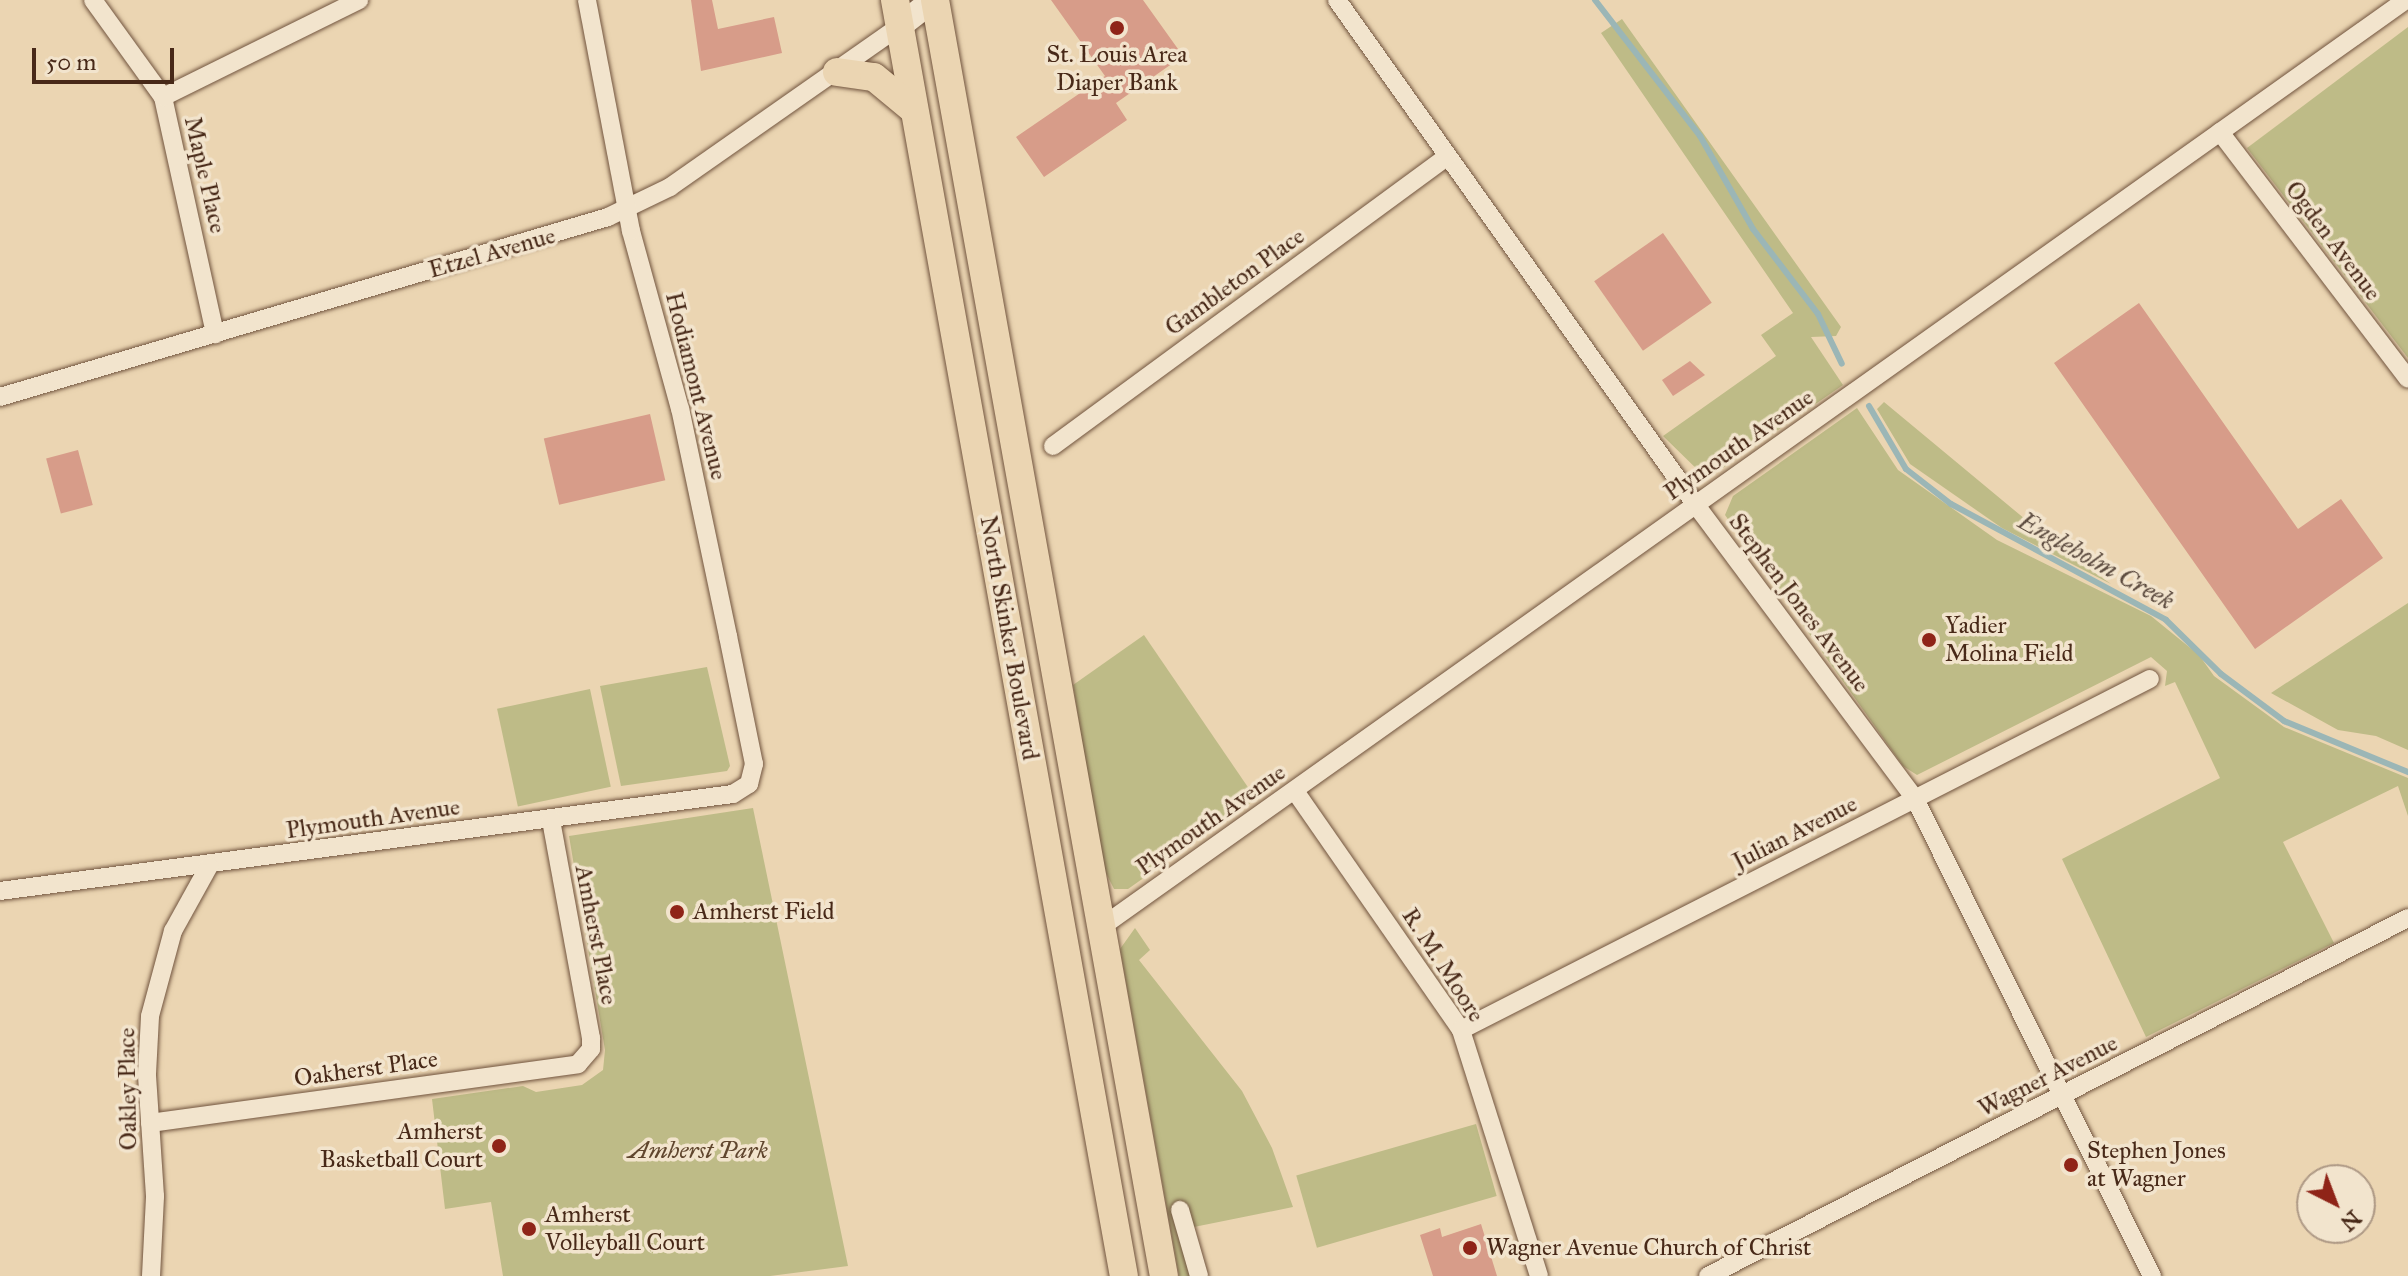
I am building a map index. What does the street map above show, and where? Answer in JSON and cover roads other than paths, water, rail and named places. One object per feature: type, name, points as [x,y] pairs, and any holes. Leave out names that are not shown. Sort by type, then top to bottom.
[{"type":"main road","name":"North Skinker Boulevard","points":[[934,0],[1164,1276]]},
{"type":"main road","name":"North Skinker Boulevard","points":[[897,13],[1124,1276]]},
{"type":"main road","points":[[837,72],[874,77],[914,110]]},
{"type":"street","name":"Maple Place","points":[[93,0],[163,97],[215,334]]},
{"type":"street","points":[[163,97],[359,0]]},
{"type":"street","name":"Hodiamont Avenue","points":[[587,0],[628,209],[680,409],[728,636],[754,764],[749,784]]},
{"type":"street","name":"Etzel Avenue","points":[[0,397],[628,209],[670,187],[837,72],[897,13],[934,0]]},
{"type":"street","name":"Stephen Jones Avenue","points":[[1337,0],[1696,505],[1915,799],[2152,1276]]},
{"type":"street","name":"Plymouth Avenue","points":[[1100,928],[2406,0]]},
{"type":"street","name":"Ogden Avenue","points":[[2220,132],[2408,379]]},
{"type":"street","name":"Gambleton Place","points":[[1053,446],[1447,157]]},
{"type":"street","name":"Julian Avenue","points":[[1461,1030],[2150,679]]},
{"type":"street","name":"Plymouth Avenue","points":[[0,891],[209,866],[733,794],[749,784]]},
{"type":"street","name":"R. M. Moore","points":[[1295,791],[1461,1030],[1539,1276]]},
{"type":"street","name":"Amherst Place","points":[[551,819],[591,1038],[585,1059]]},
{"type":"street","name":"Oakley Place","points":[[151,1276],[155,1196],[150,1123],[150,1016],[173,931],[209,866]]},
{"type":"street","name":"Wagner Avenue","points":[[1708,1276],[2408,918]]},
{"type":"street","name":"Oakherst Place","points":[[150,1123],[568,1067],[585,1059]]},
{"type":"street","points":[[1180,1210],[1199,1276]]},
{"type":"waterway","name":"Engleholm Creek","points":[[1595,0],[1700,136],[1753,229],[1818,314],[1842,364]]},
{"type":"waterway","name":"Engleholm Creek","points":[[1869,406],[1906,469],[1951,504],[2166,620],[2221,674],[2284,721],[2408,772]]},
{"type":"place","name":"St. Louis Area Diaper Bank","points":[[1117,28]]},
{"type":"place","name":"Yadier Molina Field","points":[[1929,640]]},
{"type":"place","name":"Amherst Field","points":[[677,912]]},
{"type":"place","name":"Amherst Basketball Court","points":[[499,1146]]},
{"type":"place","name":"Stephen Jones at Wagner","points":[[2071,1165]]},
{"type":"place","name":"Amherst Volleyball Court","points":[[529,1229]]},
{"type":"place","name":"Wagner Avenue Church of Christ","points":[[1470,1248]]},
{"type":"park label","name":"Amherst Park","points":[[698,1151]]}]
